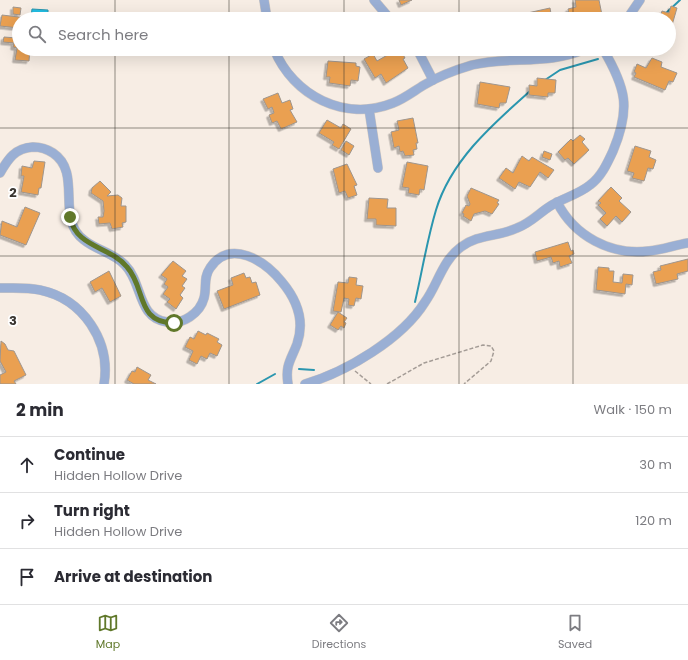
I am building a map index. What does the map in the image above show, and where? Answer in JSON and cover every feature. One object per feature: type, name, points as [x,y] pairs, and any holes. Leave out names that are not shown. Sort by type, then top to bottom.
[{"type":"street","points":[[264,0],[266,12]]},
{"type":"street","points":[[374,0],[384,12]]},
{"type":"street","points":[[632,12],[640,0]]},
{"type":"street","points":[[278,56],[286,71],[307,93],[326,103],[338,107],[369,109],[393,103],[433,80],[458,69],[501,60],[563,56]]},
{"type":"street","points":[[421,56],[433,80]]},
{"type":"street","points":[[305,384],[350,364],[373,350],[410,322],[426,301],[446,263],[461,247],[478,238],[509,231],[522,226],[557,202],[584,189],[599,176],[609,160],[622,128],[624,105],[621,83],[607,56]]},
{"type":"street","points":[[369,109],[378,168]]},
{"type":"street","points":[[0,173],[12,155],[22,149],[40,147],[59,157],[66,169],[70,217],[73,228],[84,241],[124,264],[136,280],[145,309],[152,316],[162,321],[181,321],[198,310],[204,296],[207,274],[214,263],[220,258],[231,254],[242,254],[251,256],[265,265],[287,288],[298,312],[300,331],[288,365],[288,384]]},
{"type":"street","points":[[557,202],[563,213],[576,228],[591,239],[606,247],[624,251],[648,251],[688,243]]},
{"type":"street","points":[[0,288],[25,288],[48,292],[62,298],[80,311],[91,323],[102,347],[105,363],[104,384]]},
{"type":"path","points":[[387,384],[424,363],[483,345],[491,346],[494,350],[493,358],[464,384]]},
{"type":"path","points":[[350,364],[362,378],[371,384]]},
{"type":"water","points":[[32,9],[48,10],[48,12],[32,12]]},
{"type":"building","points":[[399,0],[412,0],[401,5]]},
{"type":"building","points":[[575,0],[599,0],[601,12],[569,12],[568,9],[576,7]]},
{"type":"building","points":[[671,6],[677,8],[676,12],[669,12]]},
{"type":"building","points":[[13,7],[21,8],[20,12],[13,12]]},
{"type":"building","points":[[550,8],[551,12],[532,12]]},
{"type":"building","points":[[2,15],[12,16],[12,27],[0,26]]},
{"type":"building","points":[[4,37],[12,38],[12,43],[3,42]]},
{"type":"building","points":[[16,56],[29,56],[29,61],[15,60]]},
{"type":"building","points":[[369,56],[374,56],[377,61],[386,56],[404,56],[405,58],[403,59],[408,68],[386,83],[381,74],[375,78],[364,59]]},
{"type":"building","points":[[652,58],[662,62],[661,67],[677,73],[673,82],[669,81],[665,90],[634,77],[637,64],[646,68]]},
{"type":"building","points":[[328,61],[356,63],[356,66],[360,67],[358,81],[351,80],[350,86],[329,83],[330,77],[326,77]]},
{"type":"building","points":[[537,78],[556,80],[555,93],[548,93],[548,97],[529,95],[529,85],[537,86]]},
{"type":"building","points":[[480,82],[510,87],[506,103],[500,103],[499,108],[477,104]]},
{"type":"building","points":[[278,93],[282,103],[290,100],[293,109],[290,110],[297,122],[281,129],[277,121],[272,123],[269,115],[274,113],[272,107],[268,109],[263,99]]},
{"type":"building","points":[[413,118],[418,143],[416,143],[417,149],[413,150],[414,155],[405,156],[403,151],[400,152],[399,146],[394,148],[391,132],[399,130],[397,121]]},
{"type":"building","points":[[327,120],[341,128],[343,124],[351,129],[339,149],[332,145],[334,142],[319,133]]},
{"type":"building","points":[[580,135],[585,139],[582,142],[589,150],[574,164],[568,158],[565,160],[558,152],[571,139],[573,141]]},
{"type":"building","points":[[346,141],[354,146],[349,155],[341,150]]},
{"type":"building","points":[[635,146],[651,151],[649,157],[656,160],[653,169],[648,168],[644,181],[632,178],[634,173],[627,171]]},
{"type":"building","points":[[544,151],[552,154],[550,160],[542,157]]},
{"type":"building","points":[[522,156],[529,161],[532,157],[554,170],[548,178],[540,172],[530,187],[519,182],[515,189],[499,178],[506,168],[513,173]]},
{"type":"building","points":[[34,161],[45,162],[41,188],[39,188],[38,195],[21,192],[24,176],[21,176],[22,166],[32,168]]},
{"type":"building","points":[[407,162],[428,166],[424,190],[420,189],[419,195],[408,193],[409,188],[402,187]]},
{"type":"building","points":[[347,164],[357,185],[354,186],[357,195],[348,198],[345,191],[339,193],[333,169]]},
{"type":"building","points":[[100,181],[111,192],[107,196],[118,195],[122,198],[121,206],[126,206],[126,222],[122,223],[123,227],[112,229],[110,223],[99,224],[98,217],[103,217],[103,201],[91,193],[92,188]]},
{"type":"building","points":[[611,187],[622,198],[619,201],[631,212],[622,222],[616,216],[607,226],[600,219],[606,213],[598,205],[601,203],[598,201]]},
{"type":"building","points":[[471,188],[499,200],[497,203],[499,204],[492,214],[485,211],[474,214],[471,221],[463,216],[464,214],[462,213],[466,205],[469,206],[470,204],[467,196]]},
{"type":"building","points":[[369,198],[388,199],[387,208],[396,208],[396,226],[376,225],[376,219],[367,219]]},
{"type":"building","points":[[25,207],[40,213],[26,245],[0,235],[2,221],[17,227]]},
{"type":"building","points":[[568,242],[571,251],[573,250],[574,254],[569,256],[572,263],[560,267],[559,261],[553,263],[551,257],[537,261],[535,252]]},
{"type":"building","points":[[688,259],[688,271],[677,274],[678,279],[656,284],[653,272],[661,270],[660,266]]},
{"type":"building","points":[[173,261],[186,271],[182,276],[187,279],[182,286],[185,288],[180,295],[183,298],[176,309],[167,302],[170,299],[163,294],[168,287],[164,284],[167,279],[161,275]]},
{"type":"building","points":[[598,267],[609,268],[609,271],[614,271],[613,282],[622,283],[623,274],[633,275],[632,285],[626,284],[625,294],[596,290]]},
{"type":"building","points":[[109,271],[121,296],[110,302],[102,288],[95,292],[90,282]]},
{"type":"building","points":[[244,273],[246,278],[250,277],[252,283],[256,282],[260,295],[224,309],[217,291],[233,285],[231,278]]},
{"type":"building","points":[[349,277],[357,278],[356,285],[363,286],[361,299],[356,298],[354,306],[348,305],[349,299],[344,298],[341,312],[333,311],[338,282],[348,283]]},
{"type":"building","points":[[338,312],[347,318],[344,322],[346,323],[344,328],[341,326],[338,330],[330,325]]},
{"type":"building","points":[[198,331],[206,335],[207,333],[219,339],[217,342],[222,345],[217,356],[210,353],[207,359],[201,356],[197,364],[189,360],[193,351],[185,347],[190,337],[194,339]]},
{"type":"building","points":[[1,341],[5,344],[8,350],[14,351],[26,375],[14,381],[16,384],[0,384],[0,375],[6,372],[0,361]]},
{"type":"building","points":[[137,367],[151,375],[148,380],[156,384],[134,384],[127,380],[132,371],[135,372]]},
{"type":"waterway","points":[[667,12],[680,0]]},
{"type":"waterway","points":[[545,80],[560,70],[598,59]]},
{"type":"waterway","points":[[415,302],[427,244],[436,210],[452,175],[475,144],[502,116],[530,91]]},
{"type":"waterway","points":[[299,369],[314,370]]},
{"type":"waterway","points":[[257,384],[275,374]]},
{"type":"route","points":[[70,217],[73,228],[81,238],[120,260],[128,268],[136,280],[143,304],[148,313],[162,321],[174,323]]}]
